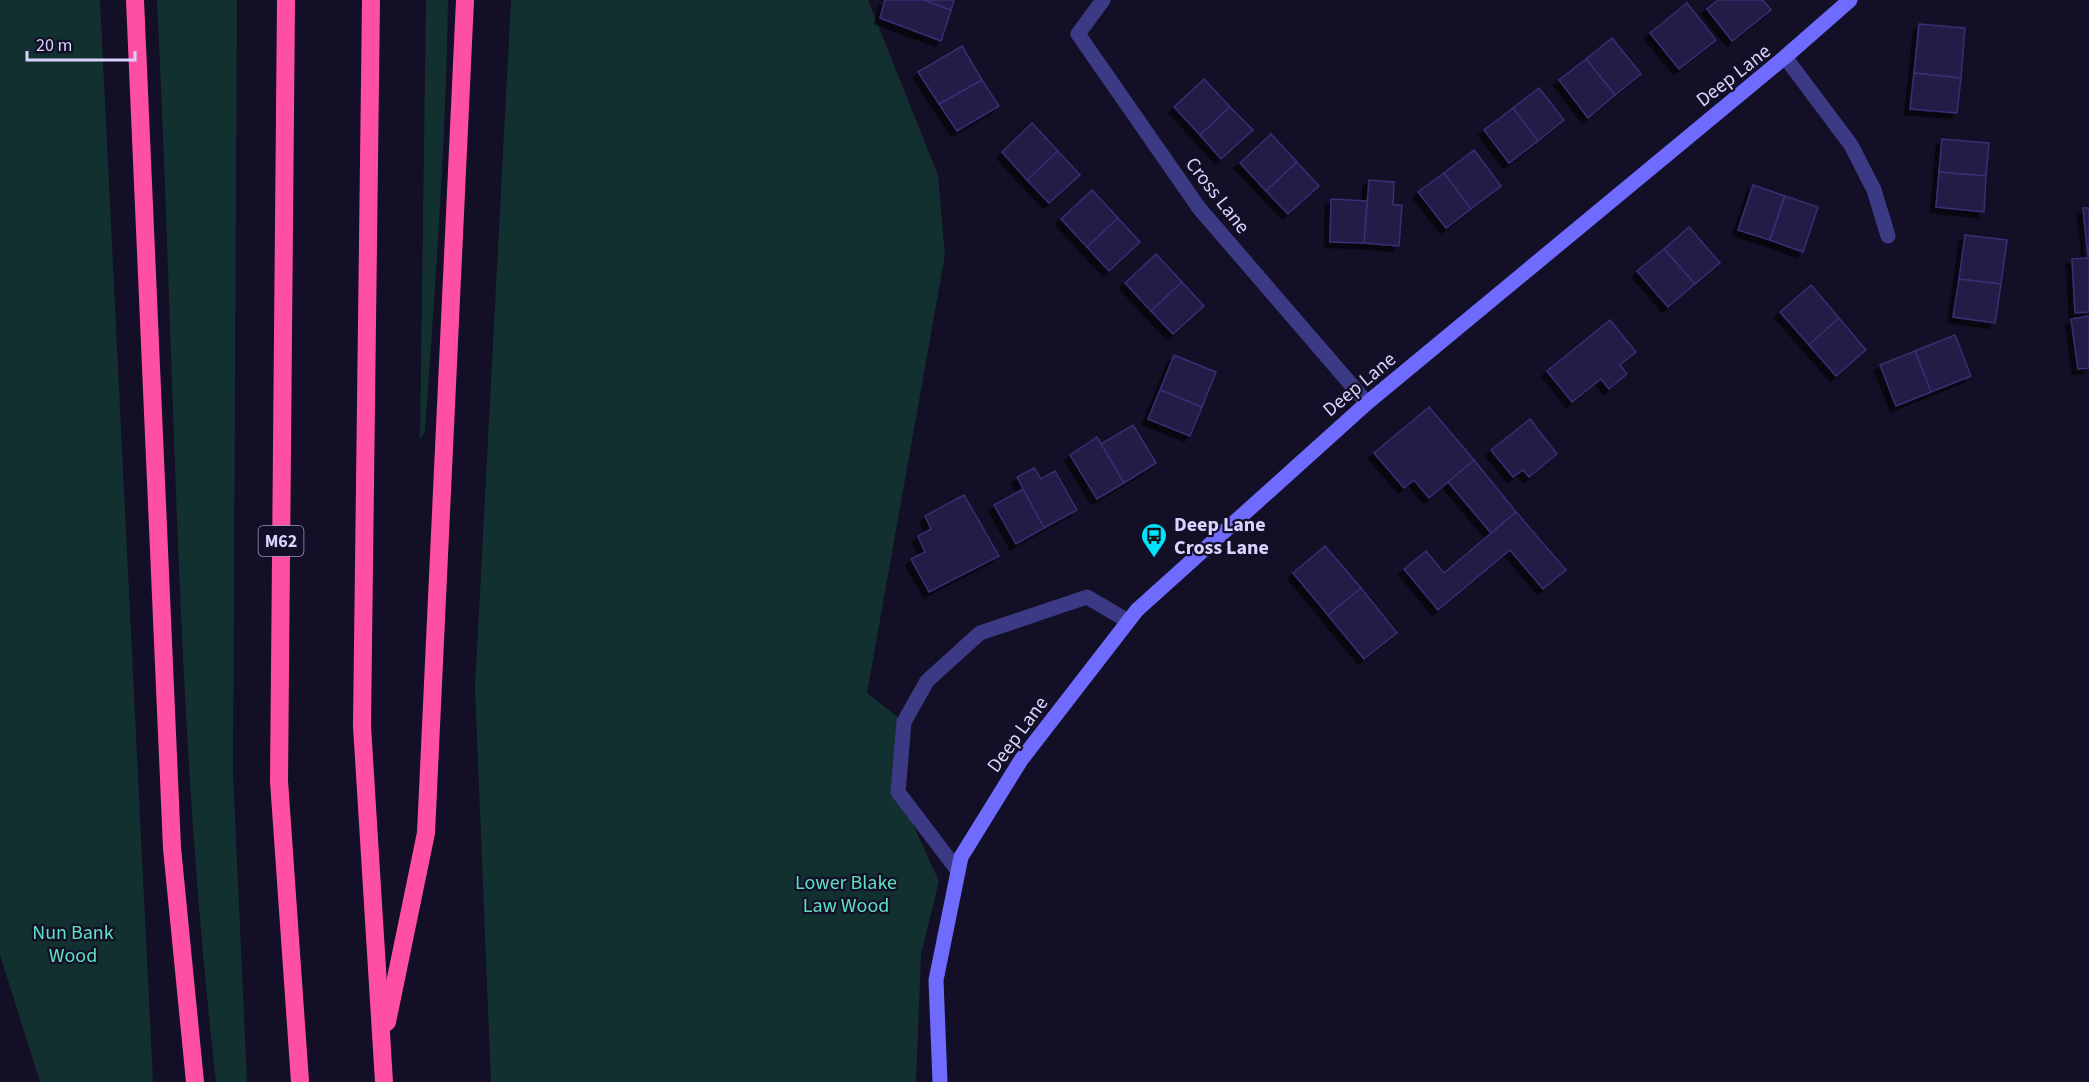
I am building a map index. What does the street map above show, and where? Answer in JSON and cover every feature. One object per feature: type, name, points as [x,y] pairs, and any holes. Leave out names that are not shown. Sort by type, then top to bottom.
[{"type":"highway","points":[[135,0],[172,848],[195,1082]]},
{"type":"highway","name":"M62","points":[[286,0],[279,781],[300,1082]]},
{"type":"highway","points":[[371,0],[362,726],[384,1082]]},
{"type":"highway","points":[[381,1048],[426,833],[465,0]]},
{"type":"street","name":"Cross Lane","points":[[1103,0],[1078,34],[1199,208],[1368,403]]},
{"type":"street","points":[[1785,57],[1850,0]]},
{"type":"street","name":"Deep Lane","points":[[940,1082],[936,980],[961,857],[1021,760],[1137,610],[1368,403],[1785,57],[1851,145],[1874,190],[1888,236]]},
{"type":"street","points":[[958,871],[898,792],[904,722],[927,681],[980,633],[1087,597],[1128,621]]},
{"type":"green space","name":"Nun Bank Wood","points":[[0,0],[100,0],[153,1082],[40,1082],[0,955]]},
{"type":"green space","points":[[157,0],[237,0],[233,773],[247,1082],[216,1082],[202,947],[184,677]]},
{"type":"green space","points":[[426,0],[448,0],[436,270],[425,431],[420,440]]},
{"type":"green space","name":"Lower Blake Law Wood","points":[[511,0],[868,0],[938,175],[945,255],[867,693],[904,722],[898,792],[939,881],[921,954],[916,1082],[491,1082],[475,688]]},
{"type":"building","points":[[885,0],[924,0],[951,10],[941,41],[880,18]]},
{"type":"building","points":[[924,0],[954,0],[951,10]]},
{"type":"building","points":[[1718,0],[1763,0],[1771,10],[1732,41],[1707,9]]},
{"type":"building","points":[[1687,3],[1716,40],[1679,69],[1650,33]]},
{"type":"building","points":[[1919,24],[1965,28],[1961,78],[1914,73]]},
{"type":"building","points":[[1612,38],[1641,74],[1615,95],[1586,59]]},
{"type":"building","points":[[962,46],[982,80],[939,104],[918,72]]},
{"type":"building","points":[[1586,59],[1615,95],[1588,118],[1559,80]]},
{"type":"building","points":[[1914,73],[1961,78],[1957,113],[1910,109]]},
{"type":"building","points":[[1204,79],[1230,107],[1200,135],[1174,107]]},
{"type":"building","points":[[982,80],[999,106],[957,131],[939,104]]},
{"type":"building","points":[[1539,88],[1564,120],[1538,141],[1513,108]]},
{"type":"building","points":[[1230,107],[1253,130],[1221,159],[1200,135]]},
{"type":"building","points":[[1513,108],[1538,141],[1509,163],[1484,130]]},
{"type":"building","points":[[1032,123],[1058,151],[1027,180],[1002,152]]},
{"type":"building","points":[[1271,134],[1297,162],[1266,191],[1240,163]]},
{"type":"building","points":[[1942,139],[1989,143],[1986,176],[1939,172]]},
{"type":"building","points":[[1474,150],[1501,186],[1471,209],[1444,173]]},
{"type":"building","points":[[1058,151],[1080,175],[1049,203],[1027,180]]},
{"type":"building","points":[[1297,162],[1319,186],[1288,214],[1266,191]]},
{"type":"building","points":[[1939,172],[1986,176],[1984,212],[1936,207]]},
{"type":"building","points":[[1444,173],[1471,209],[1446,228],[1418,192]]},
{"type":"building","points":[[1369,180],[1394,182],[1393,205],[1402,205],[1399,246],[1364,243]]},
{"type":"building","points":[[1753,185],[1785,196],[1770,240],[1738,230]]},
{"type":"building","points":[[1092,190],[1118,218],[1087,247],[1061,219]]},
{"type":"building","points":[[1785,196],[1818,207],[1803,252],[1770,240]]},
{"type":"building","points":[[1331,199],[1367,201],[1364,243],[1330,242]]},
{"type":"building","points":[[2083,208],[2089,208],[2089,256],[2088,256]]},
{"type":"building","points":[[1118,218],[1140,242],[1109,271],[1087,247]]},
{"type":"building","points":[[1689,227],[1720,263],[1695,284],[1664,249]]},
{"type":"building","points":[[1965,235],[2007,240],[2001,284],[1959,279]]},
{"type":"building","points":[[1664,249],[1695,284],[1668,307],[1637,271]]},
{"type":"building","points":[[1156,254],[1182,282],[1151,311],[1125,283]]},
{"type":"building","points":[[2089,258],[2089,312],[2075,313],[2072,259]]},
{"type":"building","points":[[1959,279],[2001,284],[1995,323],[1953,317]]},
{"type":"building","points":[[1182,282],[1204,306],[1173,334],[1151,311]]},
{"type":"building","points":[[1811,285],[1839,318],[1809,345],[1780,312]]},
{"type":"building","points":[[2089,316],[2089,368],[2078,369],[2071,319]]},
{"type":"building","points":[[1839,318],[1866,350],[1836,376],[1809,345]]},
{"type":"building","points":[[1610,320],[1636,352],[1620,365],[1627,374],[1609,389],[1601,379],[1572,402],[1547,371]]},
{"type":"building","points":[[1955,335],[1971,376],[1931,392],[1915,351]]},
{"type":"building","points":[[1915,351],[1931,392],[1896,406],[1880,365]]},
{"type":"building","points":[[1174,355],[1216,372],[1202,407],[1160,390]]},
{"type":"building","points":[[1160,390],[1202,407],[1190,436],[1148,419]]},
{"type":"building","points":[[1429,407],[1474,460],[1429,498],[1414,480],[1404,488],[1374,453]]},
{"type":"building","points":[[1530,419],[1557,454],[1529,477],[1523,470],[1513,477],[1491,450]]},
{"type":"building","points":[[1133,425],[1156,463],[1124,483],[1101,444]]},
{"type":"building","points":[[1097,437],[1124,483],[1097,499],[1070,455]]},
{"type":"building","points":[[1474,460],[1516,512],[1491,533],[1448,482]]},
{"type":"building","points":[[1034,468],[1041,479],[1055,471],[1077,510],[1044,528],[1017,477]]},
{"type":"building","points":[[1023,489],[1044,528],[1016,544],[994,505]]},
{"type":"building","points":[[964,495],[999,556],[929,592],[911,559],[925,552],[918,536],[931,529],[925,516]]},
{"type":"building","points":[[1516,512],[1566,570],[1543,589],[1510,550],[1438,610],[1404,569],[1426,551],[1444,573]]},
{"type":"building","points":[[1325,546],[1361,588],[1328,615],[1293,573]]},
{"type":"building","points":[[1361,588],[1397,633],[1364,659],[1328,615]]},
{"type":"place","name":"Deep Lane Cross Lane","points":[[1154,559]]}]
